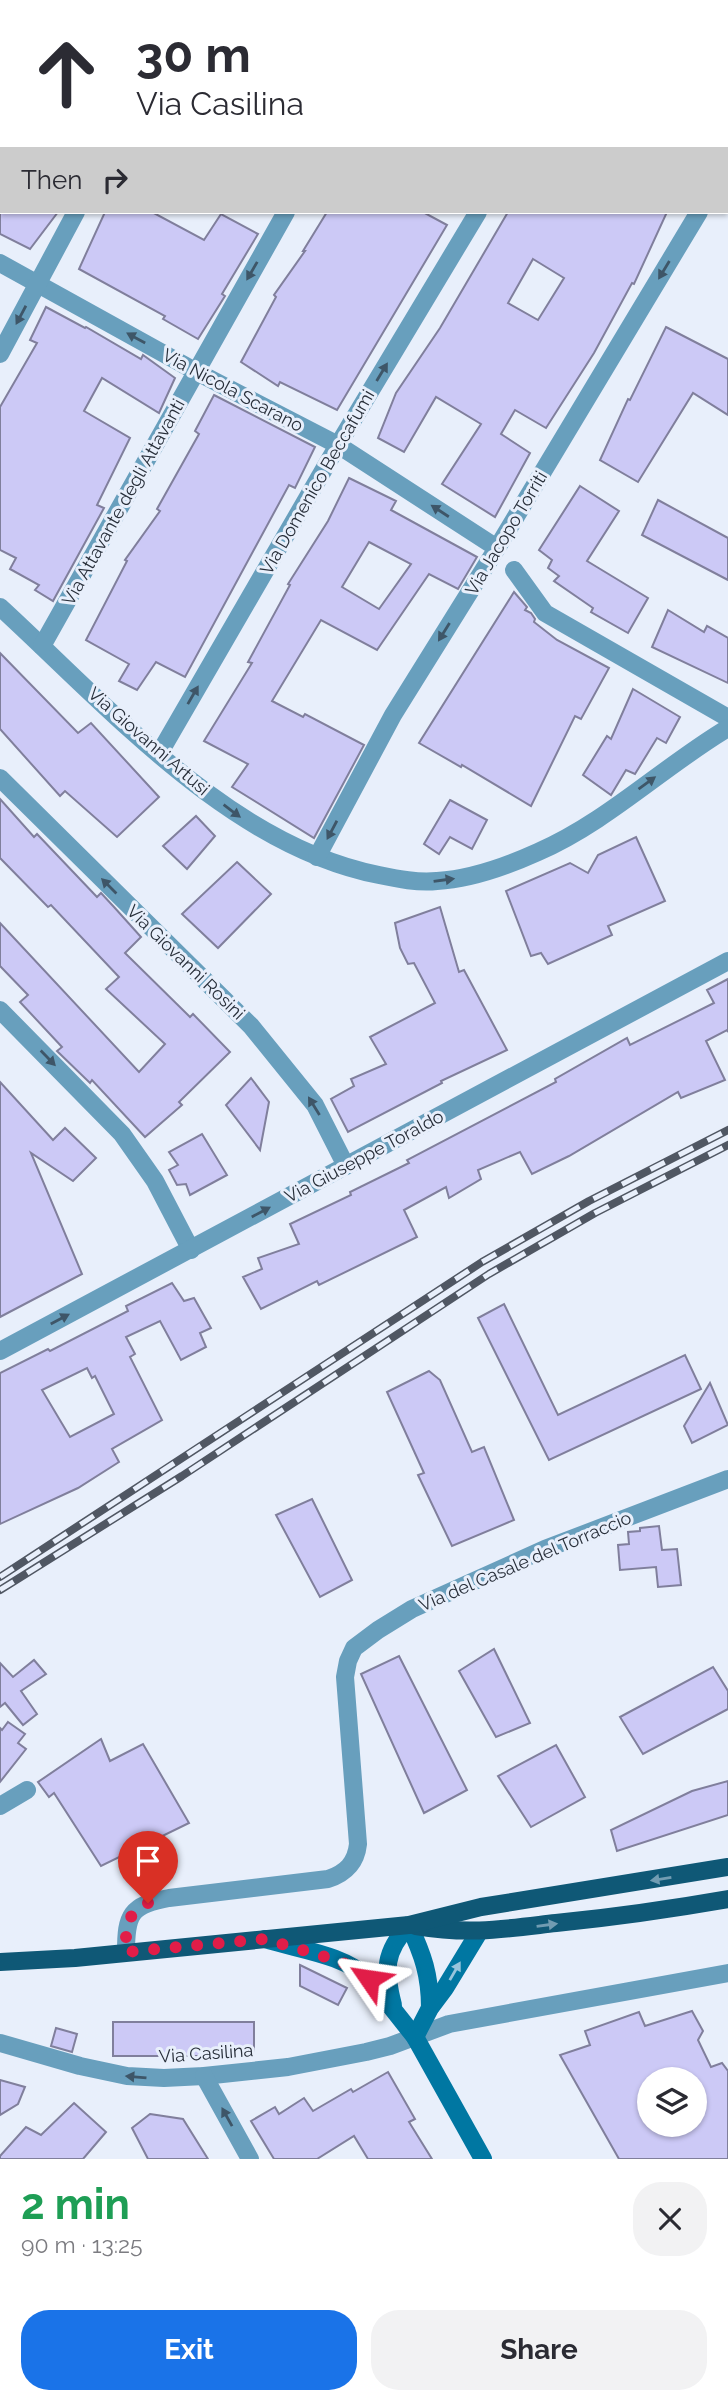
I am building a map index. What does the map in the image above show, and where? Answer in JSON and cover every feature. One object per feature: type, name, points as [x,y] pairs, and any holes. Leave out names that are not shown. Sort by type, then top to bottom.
[{"type":"main road","points":[[0,1962],[410,1925],[481,1907],[728,1867]]},
{"type":"main road","points":[[410,1925],[443,1931],[479,1932],[598,1919],[728,1899]]},
{"type":"street","points":[[0,354],[75,214]]},
{"type":"street","name":"Via Attavante degli Attavanti","points":[[42,646],[285,214]]},
{"type":"street","name":"Via Domenico Beccafumi","points":[[159,754],[338,445],[477,214]]},
{"type":"street","name":"Via Jacopo Torriti","points":[[317,857],[393,715],[698,214]]},
{"type":"street","name":"Via Nicola Scarano","points":[[0,262],[195,371],[338,445],[497,548]]},
{"type":"street","points":[[514,570],[545,613],[728,718]]},
{"type":"street","name":"Via Giovanni Artusi","points":[[0,607],[159,754],[241,818],[317,857],[352,870],[400,880],[437,881],[484,873],[540,852],[589,825],[699,745],[728,728]]},
{"type":"street","name":"Via Giovanni Rosini","points":[[0,778],[251,1026],[315,1104],[346,1166]]},
{"type":"street","name":"Via Giuseppe Toraldo","points":[[0,1352],[728,961]]},
{"type":"street","points":[[0,1010],[122,1134],[155,1181],[191,1250]]},
{"type":"street","name":"Via del Casale del Torraccio","points":[[126,1952],[127,1924],[135,1911],[148,1903],[169,1898],[328,1879],[349,1868],[355,1860],[358,1843],[345,1677],[351,1654],[360,1643],[412,1609],[533,1554],[728,1479]]},
{"type":"street","points":[[0,1806],[27,1790]]},
{"type":"street","points":[[395,2015],[389,1989],[388,1960],[393,1944],[410,1925],[429,1977],[430,2008]]},
{"type":"street","points":[[415,2037],[430,2008],[479,1932]]},
{"type":"street","points":[[265,1939],[326,1956],[361,1971],[415,2037],[483,2159]]},
{"type":"street","name":"Via Casilina","points":[[0,2043],[80,2066],[127,2076],[204,2076],[333,2059],[378,2049],[449,2024],[728,1973]]},
{"type":"street","points":[[204,2076],[250,2159]]},
{"type":"building","points":[[0,214],[56,214],[30,249],[0,234]]},
{"type":"building","points":[[104,214],[156,214],[204,240],[221,214],[258,234],[222,294],[225,296],[198,339],[163,319],[165,316],[79,269]]},
{"type":"building","points":[[326,214],[427,214],[447,225],[337,410],[280,382],[278,386],[241,362],[276,297],[274,295]]},
{"type":"building","points":[[507,214],[666,214],[634,284],[632,283],[594,353],[546,428],[515,410],[501,434],[530,453],[495,517],[442,484],[481,424],[436,397],[404,452],[378,438],[396,393],[440,328]],"holes":[[[533,259],[564,278],[538,320],[508,303]]]},
{"type":"building","points":[[46,307],[141,359],[143,355],[175,378],[159,413],[102,378],[84,411],[130,438],[97,505],[104,508],[53,601],[35,590],[39,585],[10,569],[16,558],[0,550],[0,407],[37,343],[30,340]]},
{"type":"building","points":[[666,327],[728,359],[728,415],[693,393],[638,482],[600,460]]},
{"type":"building","points":[[214,395],[315,447],[295,488],[289,485],[185,677],[156,662],[137,690],[119,681],[129,664],[86,640],[127,561],[125,560],[160,511],[157,509],[199,434],[195,431]]},
{"type":"building","points":[[349,478],[396,501],[391,510],[477,557],[458,589],[429,574],[377,650],[321,620],[272,701],[303,717],[305,714],[364,745],[314,838],[232,787],[248,764],[204,741],[252,663],[248,662],[290,585],[288,584],[328,521]],"holes":[[[369,542],[411,564],[379,609],[342,587]]]},
{"type":"building","points":[[580,486],[619,511],[587,561],[648,598],[628,633],[591,612],[593,608],[554,581],[559,576],[548,568],[552,560],[539,550]]},
{"type":"building","points":[[658,500],[728,538],[728,580],[642,535]]},
{"type":"building","points":[[514,592],[527,607],[525,610],[535,619],[534,622],[557,640],[609,668],[581,719],[575,716],[531,806],[419,743]]},
{"type":"building","points":[[668,610],[704,632],[707,626],[728,638],[728,683],[652,647]]},
{"type":"building","points":[[0,653],[78,733],[91,723],[159,797],[117,837],[65,791],[60,796],[0,729]]},
{"type":"building","points":[[633,689],[680,717],[666,743],[657,738],[635,774],[626,770],[611,795],[583,775],[607,736],[611,739]]},
{"type":"building","points":[[0,799],[34,837],[37,834],[97,897],[101,893],[114,907],[141,937],[125,953],[190,1017],[193,1014],[230,1052],[179,1102],[182,1105],[145,1137],[92,1080],[90,1083],[57,1051],[62,1047],[20,1002],[28,995],[0,966],[0,923],[139,1072],[165,1044],[106,989],[119,977],[51,905],[48,907],[0,858]]},
{"type":"building","points":[[450,800],[487,820],[472,849],[450,837],[439,854],[424,844]]},
{"type":"building","points":[[196,816],[215,836],[187,869],[163,846]]},
{"type":"building","points":[[636,837],[665,901],[608,926],[612,935],[548,964],[541,953],[531,956],[506,891],[570,863],[588,873],[598,855]]},
{"type":"building","points":[[237,862],[271,894],[218,948],[182,914]]},
{"type":"building","points":[[440,907],[459,972],[464,970],[507,1050],[441,1081],[442,1083],[348,1132],[331,1099],[354,1086],[351,1079],[386,1064],[370,1037],[435,1003],[414,963],[408,964],[400,948],[395,923]]},
{"type":"building","points":[[728,979],[728,1032],[727,1030],[706,1041],[725,1080],[681,1098],[678,1092],[569,1156],[532,1174],[520,1152],[478,1170],[481,1179],[449,1198],[446,1187],[404,1210],[417,1237],[319,1285],[317,1281],[261,1309],[243,1277],[262,1269],[258,1258],[299,1244],[290,1224],[351,1195],[350,1192],[409,1163],[407,1160],[556,1082],[555,1079],[627,1038],[630,1045],[714,1003],[707,990]]},
{"type":"building","points":[[251,1078],[269,1102],[260,1150],[226,1105]]},
{"type":"building","points":[[0,1082],[53,1140],[65,1128],[96,1158],[73,1181],[31,1153],[82,1274],[0,1317]]},
{"type":"building","points":[[202,1134],[227,1175],[190,1195],[186,1184],[177,1185],[169,1170],[178,1165],[169,1152]]},
{"type":"building","points":[[172,1283],[184,1301],[194,1298],[211,1328],[200,1333],[206,1347],[181,1360],[160,1321],[126,1337],[135,1354],[130,1357],[162,1420],[112,1449],[119,1462],[78,1488],[0,1524],[0,1373],[128,1311],[126,1306]],"holes":[[[87,1368],[92,1378],[95,1376],[114,1414],[70,1437],[42,1390]]]},
{"type":"building","points":[[504,1304],[558,1415],[685,1355],[701,1389],[549,1460],[478,1318]]},
{"type":"building","points":[[429,1371],[440,1380],[472,1452],[484,1447],[514,1520],[452,1546],[418,1475],[424,1473],[387,1392]]},
{"type":"building","points":[[710,1383],[728,1425],[692,1443],[684,1426]]},
{"type":"building","points":[[312,1499],[352,1580],[320,1597],[276,1515]]},
{"type":"building","points":[[659,1526],[662,1550],[677,1549],[681,1585],[658,1587],[656,1567],[620,1570],[618,1545],[629,1544],[628,1532]]},
{"type":"building","points":[[494,1649],[530,1723],[496,1737],[459,1671]]},
{"type":"building","points":[[399,1656],[467,1790],[424,1813],[361,1674]]},
{"type":"building","points":[[34,1660],[46,1674],[21,1691],[37,1714],[23,1725],[5,1703],[0,1707],[0,1663],[13,1677]]},
{"type":"building","points":[[713,1667],[728,1691],[728,1709],[643,1754],[620,1717]]},
{"type":"building","points":[[8,1722],[25,1734],[18,1743],[26,1749],[0,1782],[0,1728],[2,1730]]},
{"type":"building","points":[[101,1739],[110,1761],[143,1744],[189,1823],[101,1866],[54,1793],[49,1797],[38,1782]]},
{"type":"building","points":[[556,1745],[585,1797],[531,1827],[498,1776]]},
{"type":"building","points":[[728,1781],[728,1815],[617,1851],[611,1830],[692,1791]]},
{"type":"building","points":[[300,1965],[347,1988],[338,2005],[300,1986]]},
{"type":"building","points":[[692,2011],[703,2031],[698,2040],[711,2067],[722,2063],[728,2071],[728,2159],[619,2159],[560,2055],[590,2045],[585,2031],[639,2012],[645,2026]]},
{"type":"building","points":[[113,2022],[254,2022],[254,2056],[113,2056]]},
{"type":"building","points":[[56,2028],[77,2034],[72,2052],[51,2046]]},
{"type":"building","points":[[388,2072],[415,2119],[409,2122],[432,2159],[368,2159],[354,2136],[317,2159],[274,2159],[251,2121],[275,2107],[279,2114],[304,2098],[313,2111]]},
{"type":"building","points":[[0,2080],[25,2087],[18,2104],[0,2115]]},
{"type":"building","points":[[74,2103],[106,2132],[83,2159],[0,2159],[26,2127],[41,2135]]},
{"type":"building","points":[[150,2114],[183,2119],[208,2159],[148,2159],[132,2128]]},
{"type":"railway","points":[[0,1577],[482,1262],[589,1201],[728,1130]]},
{"type":"railway","points":[[0,1590],[182,1476],[489,1274],[595,1213],[728,1145]]},
{"type":"route","points":[[148,1903],[131,1915],[126,1929],[126,1952],[265,1939],[352,1966],[369,1979]]}]
